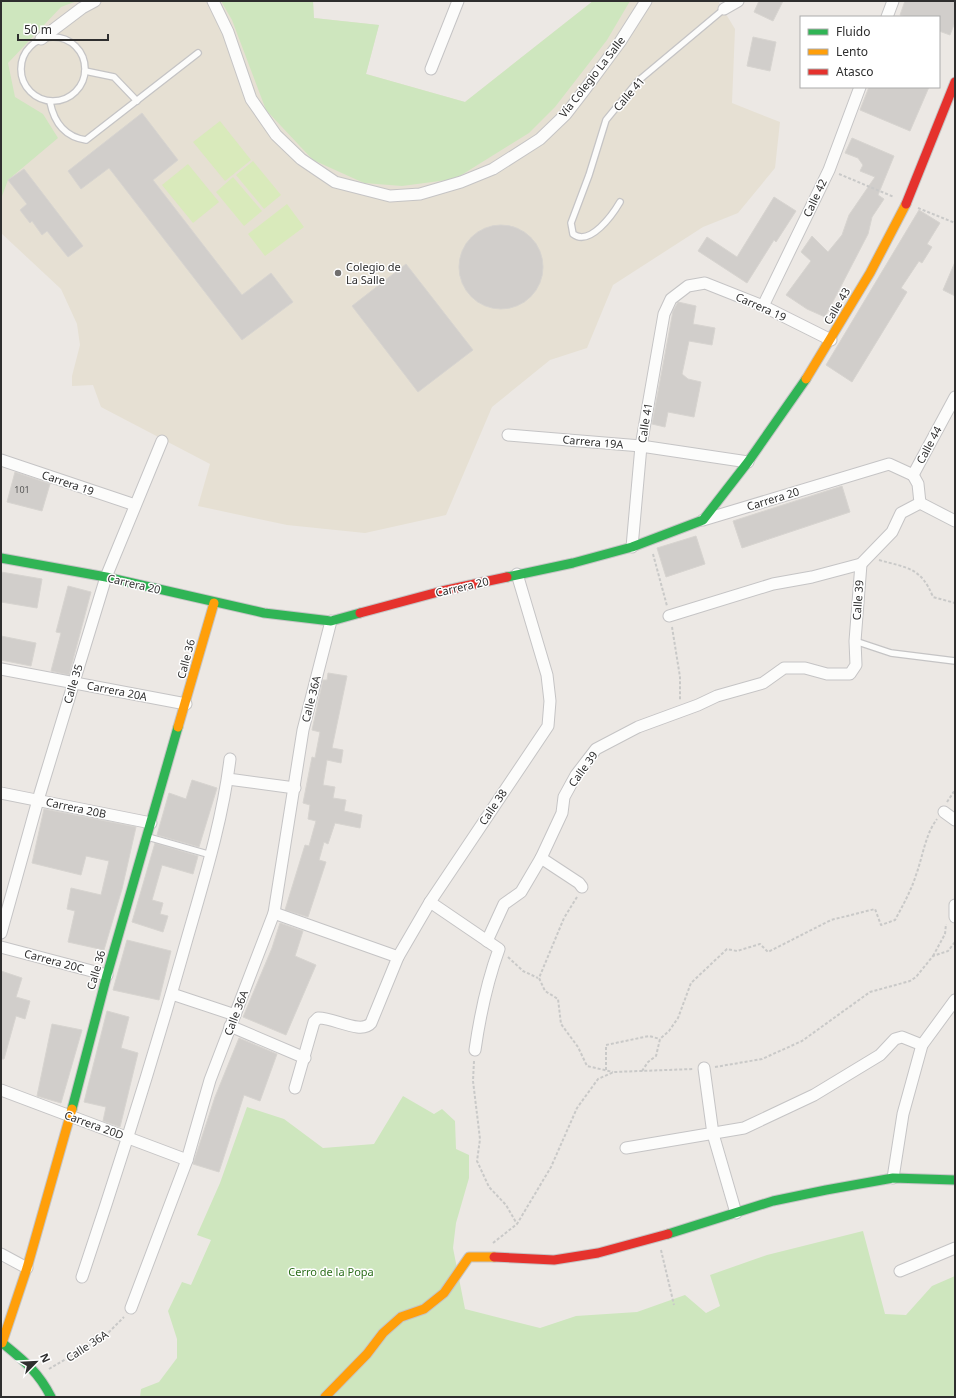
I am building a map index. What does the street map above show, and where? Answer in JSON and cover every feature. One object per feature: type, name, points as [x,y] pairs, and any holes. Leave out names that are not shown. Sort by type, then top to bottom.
[{"type":"street","points":[[40,39],[82,8],[96,1]]},
{"type":"street","name":"Vía Colegio La Salle","points":[[213,1],[228,32],[251,99],[276,135],[301,159],[335,182],[390,196],[420,194],[461,182],[493,169],[540,139],[566,114],[583,92],[620,42],[646,1]]},
{"type":"street","points":[[432,69],[458,1]]},
{"type":"street","name":"Calle 41","points":[[724,9],[738,1]]},
{"type":"street","points":[[886,16],[892,1]]},
{"type":"street","name":"Calle 43","points":[[703,520],[748,462],[791,402],[831,340],[870,273],[907,203],[955,82]]},
{"type":"street","name":"Calle 42","points":[[763,306],[829,170],[860,88]]},
{"type":"street","name":"Carrera 19","points":[[688,286],[705,283],[763,306],[831,340]]},
{"type":"street","name":"Calle 41","points":[[632,547],[641,446],[664,314],[671,299],[688,286]]},
{"type":"street","name":"Calle 44","points":[[920,503],[918,484],[913,476],[955,397]]},
{"type":"street","name":"Carrera 19A","points":[[508,435],[641,446],[748,462]]},
{"type":"street","name":"Calle 35","points":[[1,933],[38,800],[106,577],[162,441]]},
{"type":"street","name":"Carrera 19","points":[[1,460],[135,505]]},
{"type":"street","name":"Carrera 20","points":[[1,558],[106,577],[214,603],[264,613],[331,621],[517,574],[573,563],[632,547],[703,520],[889,464],[913,476]]},
{"type":"street","points":[[669,616],[773,584],[812,577],[865,560],[892,532],[901,513],[920,503],[955,521]]},
{"type":"street","name":"Calle 39","points":[[541,858],[562,812],[564,797],[576,775],[596,750],[638,727],[698,705],[717,696],[763,683],[784,668],[805,668],[827,674],[850,674],[856,666],[855,641],[865,560]]},
{"type":"street","name":"Calle 38","points":[[305,1058],[314,1022],[318,1018],[325,1017],[361,1028],[368,1027],[371,1023],[398,957],[430,902],[548,726],[550,701],[547,675],[517,574]]},
{"type":"street","name":"Calle 36","points":[[1,1343],[27,1268],[70,1116],[107,975],[214,603]]},
{"type":"street","name":"Calle 36A","points":[[130,1308],[187,1160],[210,1080],[274,913],[303,730],[331,621]]},
{"type":"street","name":"Carrera 20A","points":[[1,669],[186,704]]},
{"type":"street","points":[[82,1277],[129,1138],[172,994],[211,855],[228,779],[230,759]]},
{"type":"street","points":[[228,779],[295,788]]},
{"type":"street","name":"Carrera 20B","points":[[1,793],[151,824]]},
{"type":"street","points":[[944,812],[955,820]]},
{"type":"street","points":[[487,941],[504,904],[521,892],[541,858],[582,886]]},
{"type":"street","points":[[430,902],[499,949],[491,970],[482,1006],[475,1050]]},
{"type":"street","points":[[955,906],[955,917]]},
{"type":"street","points":[[274,913],[398,957]]},
{"type":"street","name":"Carrera 20C","points":[[1,947],[107,975]]},
{"type":"street","points":[[172,994],[235,1015]]},
{"type":"street","points":[[893,1178],[903,1114],[922,1044],[955,1000]]},
{"type":"street","points":[[230,1026],[305,1058],[296,1088]]},
{"type":"street","points":[[626,1148],[744,1128],[814,1096],[880,1055],[895,1039],[902,1037],[922,1044]]},
{"type":"street","points":[[704,1068],[714,1134],[736,1213]]},
{"type":"street","name":"Carrera 20D","points":[[1,1090],[187,1160]]},
{"type":"street","points":[[325,1397],[367,1354],[383,1333],[402,1317],[424,1309],[444,1293],[469,1257],[476,1256],[554,1260],[598,1253],[658,1237],[773,1201],[893,1178],[955,1180]]},
{"type":"street","points":[[900,1271],[955,1248]]},
{"type":"street","points":[[1,1254],[27,1268]]},
{"type":"street","points":[[1,1343],[30,1365],[43,1381],[51,1397]]},
{"type":"lane","name":"Calle 41","points":[[620,202],[602,227],[586,236],[579,237],[573,234],[571,223],[589,175],[606,120],[638,81],[724,9]]},
{"type":"lane","points":[[51,37],[62,38],[72,43],[79,52],[84,61],[85,71],[83,81],[78,90],[70,97],[61,101],[50,102],[40,99],[31,93],[24,85],[21,74],[21,64],[24,53],[31,45],[40,39],[51,37]]},
{"type":"lane","points":[[50,102],[52,112],[59,125],[68,135],[86,140],[198,53]]},
{"type":"lane","points":[[85,71],[114,77],[137,101]]},
{"type":"lane","points":[[855,641],[891,653],[955,661]]},
{"type":"lane","points":[[148,836],[211,855]]},
{"type":"path","points":[[829,170],[955,223]]},
{"type":"path","points":[[865,560],[908,568],[920,574],[928,585],[933,597],[955,603]]},
{"type":"path","points":[[641,1071],[648,1062],[656,1056],[660,1039],[669,1031],[678,1018],[691,983],[727,949],[736,951],[760,944],[768,952],[831,920],[876,909],[881,925],[895,920],[907,899],[931,827],[944,812],[945,804],[955,790]]},
{"type":"path","points":[[538,978],[564,918],[582,886]]},
{"type":"path","points":[[933,956],[944,934],[946,924],[955,906]]},
{"type":"path","points":[[499,949],[523,971],[538,978],[545,991],[558,999],[561,1024],[578,1047],[587,1066],[614,1072]]},
{"type":"path","points":[[606,1070],[606,1045],[649,1036],[660,1039]]},
{"type":"path","points":[[475,1050],[473,1081],[480,1139],[477,1161],[489,1187],[506,1205],[517,1224]]},
{"type":"path","points":[[658,1237],[674,1305]]},
{"type":"path","name":"Calle 36A","points":[[59,1364],[105,1336],[121,1321],[130,1308]]},
{"type":"shaded area","name":"Colegio de La Salle","points":[[1,1],[313,1],[314,18],[379,25],[366,74],[465,102],[593,1],[718,1],[735,29],[732,103],[780,122],[775,168],[738,213],[703,227],[613,285],[587,348],[550,360],[492,407],[446,515],[365,533],[287,525],[198,506],[210,464],[101,407],[93,385],[72,386],[72,376],[80,345],[77,324],[61,289],[1,233]]},
{"type":"green space","points":[[1,1],[77,1],[61,7],[8,63],[15,97],[43,114],[58,138],[8,180],[1,199]]},
{"type":"green space","points":[[221,1],[313,1],[314,18],[379,25],[366,74],[465,102],[593,1],[630,1],[607,40],[555,107],[529,133],[455,179],[402,186],[364,183],[313,160],[266,110],[232,20]]},
{"type":"green space","points":[[220,121],[251,160],[225,181],[193,142]]},
{"type":"green space","points":[[253,161],[281,195],[264,209],[236,175]]},
{"type":"green space","points":[[188,164],[219,202],[193,223],[162,185]]},
{"type":"green space","points":[[233,177],[262,211],[244,226],[216,192]]},
{"type":"green space","points":[[287,204],[304,227],[265,256],[248,234]]},
{"type":"green space","name":"Cerro de la Popa","points":[[403,1096],[434,1114],[442,1109],[455,1121],[456,1149],[469,1155],[469,1178],[456,1223],[453,1248],[465,1309],[540,1328],[576,1316],[637,1312],[685,1295],[706,1313],[720,1306],[710,1275],[767,1255],[863,1231],[885,1314],[906,1315],[932,1286],[955,1276],[955,1397],[140,1397],[141,1389],[159,1382],[177,1358],[177,1339],[168,1311],[182,1282],[191,1285],[211,1240],[197,1235],[220,1183],[247,1107],[284,1119],[323,1148],[374,1144]]},
{"type":"building","points":[[759,1],[783,1],[773,21],[754,12]]},
{"type":"building","points":[[905,1],[955,1],[955,22],[950,35],[940,31],[940,16],[900,15]]},
{"type":"building","points":[[753,37],[776,42],[770,71],[747,66]]},
{"type":"building","points":[[869,88],[929,88],[910,131],[860,110]]},
{"type":"building","points":[[142,113],[178,160],[153,180],[242,295],[271,273],[293,302],[242,340],[109,168],[81,189],[68,171]]},
{"type":"building","points":[[852,138],[894,156],[878,195],[884,199],[872,217],[868,234],[825,317],[807,309],[786,295],[811,261],[801,252],[812,236],[828,252],[842,235],[849,215],[875,177],[860,171],[863,165],[858,158],[845,153]]},
{"type":"building","points":[[24,169],[83,246],[68,257],[47,231],[42,235],[32,221],[30,223],[20,210],[27,204],[8,180]]},
{"type":"building","points":[[774,197],[796,211],[776,242],[774,240],[747,283],[698,251],[707,237],[737,257]]},
{"type":"building","points":[[919,210],[940,223],[927,244],[932,247],[922,263],[919,261],[901,288],[907,292],[852,382],[826,365]]},
{"type":"building","points":[[501,225],[517,228],[531,237],[540,251],[543,267],[540,283],[531,297],[517,306],[501,309],[485,306],[471,297],[462,283],[459,267],[462,251],[471,237],[485,228]]},
{"type":"building","points":[[955,262],[955,296],[943,290]]},
{"type":"building","points":[[406,264],[473,350],[418,392],[352,306]]},
{"type":"building","points":[[678,302],[696,306],[693,324],[715,328],[712,345],[689,341],[682,374],[688,379],[701,382],[694,417],[668,412],[665,427],[652,424],[673,311]]},
{"type":"building","points":[[15,472],[50,484],[42,511],[7,502]]},
{"type":"building","points":[[842,486],[850,512],[742,548],[733,521]]},
{"type":"building","points":[[696,536],[705,564],[666,577],[657,548]]},
{"type":"building","points":[[1,572],[42,579],[37,608],[1,602]]},
{"type":"building","points":[[68,586],[91,592],[69,675],[51,671],[61,633],[56,632]]},
{"type":"building","points":[[1,636],[36,643],[31,666],[1,660]]},
{"type":"building","points":[[328,673],[347,676],[332,748],[343,750],[341,763],[327,760],[323,785],[335,787],[333,798],[346,800],[344,811],[362,815],[360,828],[335,823],[328,844],[324,842],[319,860],[326,862],[308,917],[285,910],[305,845],[309,846],[316,821],[308,819],[310,805],[303,803],[312,757],[315,758],[320,732],[312,730],[323,680],[327,680]]},
{"type":"building","points":[[192,780],[217,788],[199,847],[157,835],[169,793],[186,799]]},
{"type":"building","points":[[44,809],[136,827],[122,889],[104,950],[68,942],[75,911],[67,909],[71,888],[101,895],[109,861],[86,856],[81,875],[32,863]]},
{"type":"building","points":[[155,843],[198,856],[193,874],[162,865],[152,900],[163,903],[160,914],[168,916],[163,932],[132,922]]},
{"type":"building","points":[[280,923],[303,931],[295,956],[316,965],[286,1035],[243,1017],[272,948]]},
{"type":"building","points":[[127,940],[171,951],[159,1000],[113,990]]},
{"type":"building","points":[[1,971],[22,978],[16,997],[30,1001],[25,1019],[16,1016],[4,1059],[1,1059]]},
{"type":"building","points":[[107,1011],[129,1017],[121,1048],[138,1053],[120,1127],[103,1121],[106,1107],[84,1102]]},
{"type":"building","points":[[52,1024],[82,1030],[61,1103],[37,1096]]},
{"type":"building","points":[[239,1038],[277,1054],[260,1101],[244,1095],[219,1172],[193,1164],[215,1097]]},
{"type":"traffic: fast","points":[[507,577],[573,563],[632,547],[703,520],[748,462],[806,379]]},
{"type":"traffic: fast","points":[[1,558],[106,577],[264,613],[331,621],[360,613]]},
{"type":"traffic: fast","points":[[72,1109],[107,975],[178,727]]},
{"type":"traffic: fast","points":[[668,1234],[773,1201],[826,1190],[893,1178],[955,1180]]},
{"type":"traffic: fast","points":[[1,1342],[23,1360],[35,1373],[51,1397]]},
{"type":"traffic: slow","points":[[806,379],[870,273],[906,204]]},
{"type":"traffic: slow","points":[[178,727],[214,603]]},
{"type":"traffic: slow","points":[[2,1343],[27,1268],[72,1109]]},
{"type":"traffic: slow","points":[[325,1397],[367,1354],[383,1333],[401,1317],[424,1309],[444,1293],[469,1257],[494,1257]]},
{"type":"traffic: jam","points":[[906,204],[955,82]]},
{"type":"traffic: jam","points":[[360,613],[442,591],[507,577]]},
{"type":"traffic: jam","points":[[494,1257],[554,1260],[598,1253],[668,1234]]},
{"type":"place","name":"Colegio de La Salle","points":[[338,273]]}]
